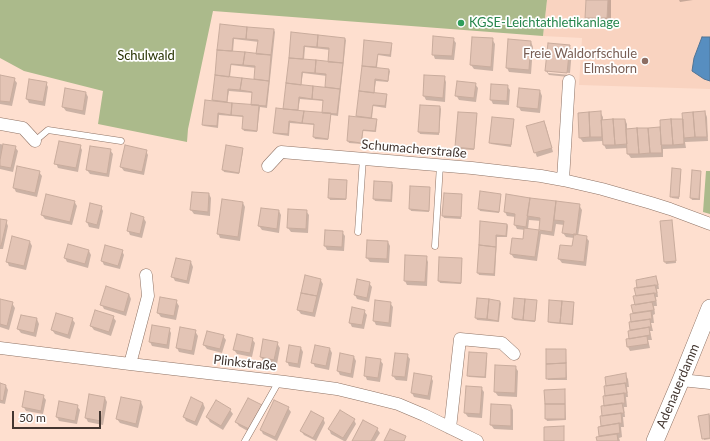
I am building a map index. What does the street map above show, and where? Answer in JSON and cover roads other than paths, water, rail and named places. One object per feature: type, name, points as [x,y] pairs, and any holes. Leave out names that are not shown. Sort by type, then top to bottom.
[{"type":"street","points":[[563,180],[569,81]]},
{"type":"street","points":[[0,124],[23,128],[35,141]]},
{"type":"street","name":"Schumacherstraße","points":[[268,166],[281,152],[440,165],[541,176],[602,189],[651,202],[710,224]]},
{"type":"street","points":[[130,364],[148,296],[146,275]]},
{"type":"street","name":"Adenauerdamm","points":[[655,441],[710,308]]},
{"type":"street","points":[[450,428],[460,340],[502,343],[514,354]]},
{"type":"street","name":"Plinkstraße","points":[[0,348],[278,381],[337,390],[398,404],[450,428],[464,438],[477,441]]},
{"type":"street","points":[[681,380],[710,383]]},
{"type":"lane","points":[[35,141],[48,130],[121,141]]},
{"type":"lane","points":[[358,232],[363,158]]},
{"type":"lane","points":[[435,246],[440,165]]},
{"type":"lane","points":[[245,441],[278,381]]},
{"type":"water","points":[[702,37],[710,37],[710,81],[692,71],[694,58]]},
{"type":"place","name":"KGSE-Leichtathletikanlage","points":[[461,23]]},
{"type":"place","name":"Freie Waldorfschule Elmshorn","points":[[645,61]]},
{"type":"park label","name":"Schulwald","points":[[146,56]]}]
